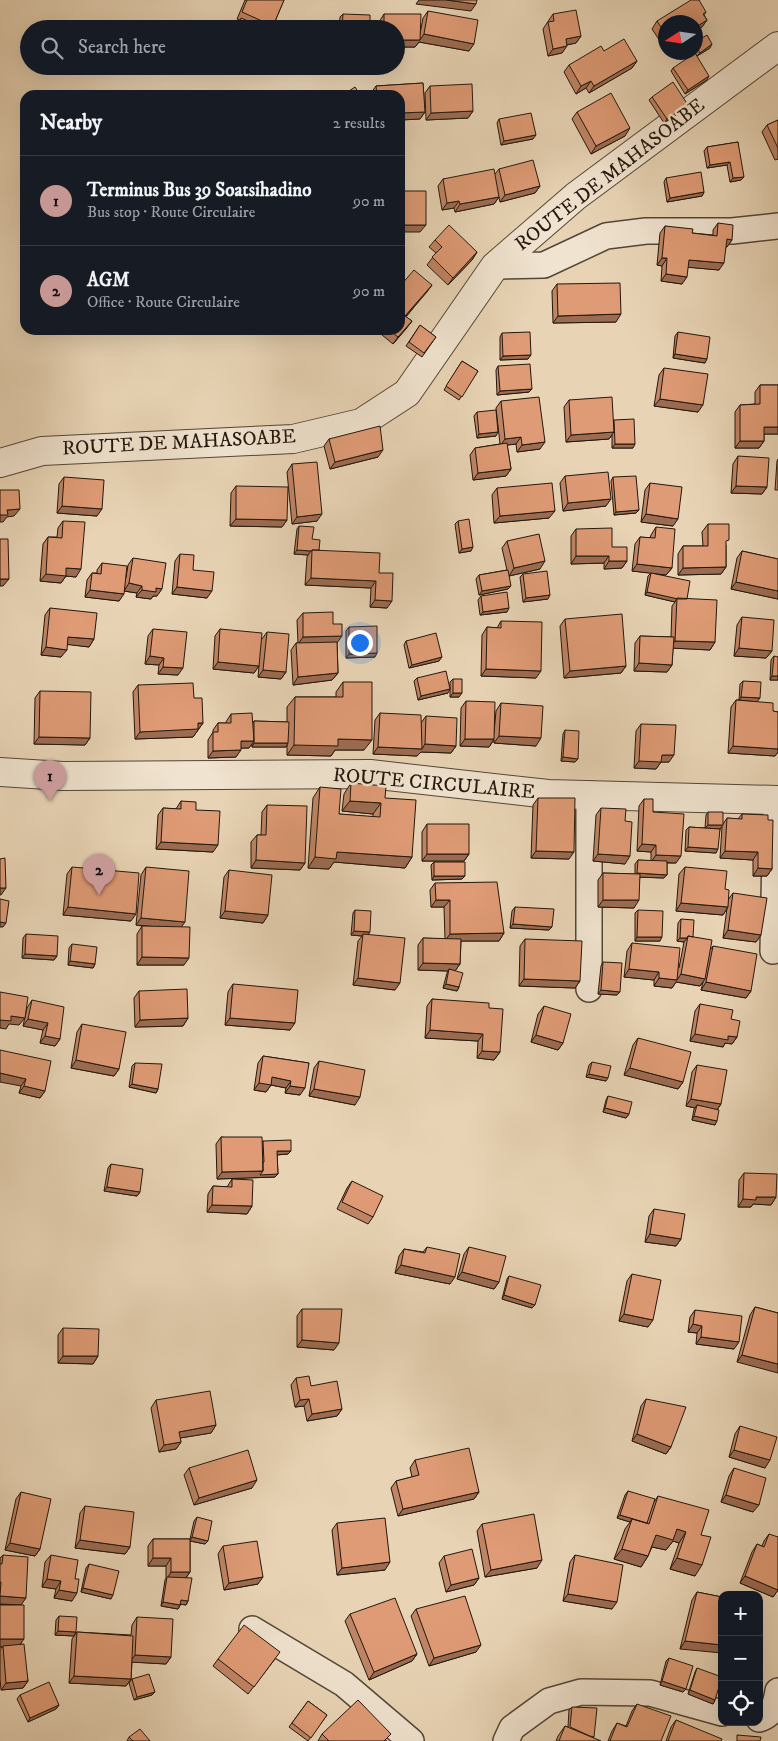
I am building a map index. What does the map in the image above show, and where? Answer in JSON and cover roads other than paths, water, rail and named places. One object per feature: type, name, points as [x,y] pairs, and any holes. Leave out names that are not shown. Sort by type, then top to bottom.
[{"type":"street","name":"ROUTE DE MAHASOABE","points":[[0,463],[42,450],[293,439],[361,423],[407,393],[494,266],[576,196],[778,46]]},
{"type":"street","points":[[494,266],[544,266],[606,236],[646,231],[732,230],[778,226]]},
{"type":"street","name":"ROUTE CIRCULAIRE","points":[[0,772],[63,776],[370,774],[548,794],[777,800]]},
{"type":"street","points":[[589,794],[589,989]]},
{"type":"street","points":[[773,951],[777,800]]},
{"type":"street","points":[[252,1629],[344,1684],[411,1741]]},
{"type":"street","points":[[763,1718],[768,1716],[776,1704],[778,1691]]},
{"type":"street","points":[[506,1741],[512,1728],[549,1702],[581,1692],[650,1693],[718,1712]]},
{"type":"place","name":"Terminus Bus 39 Soatsihadino","points":[[50,801]]},
{"type":"place","name":"AGM","points":[[99,895]]}]
